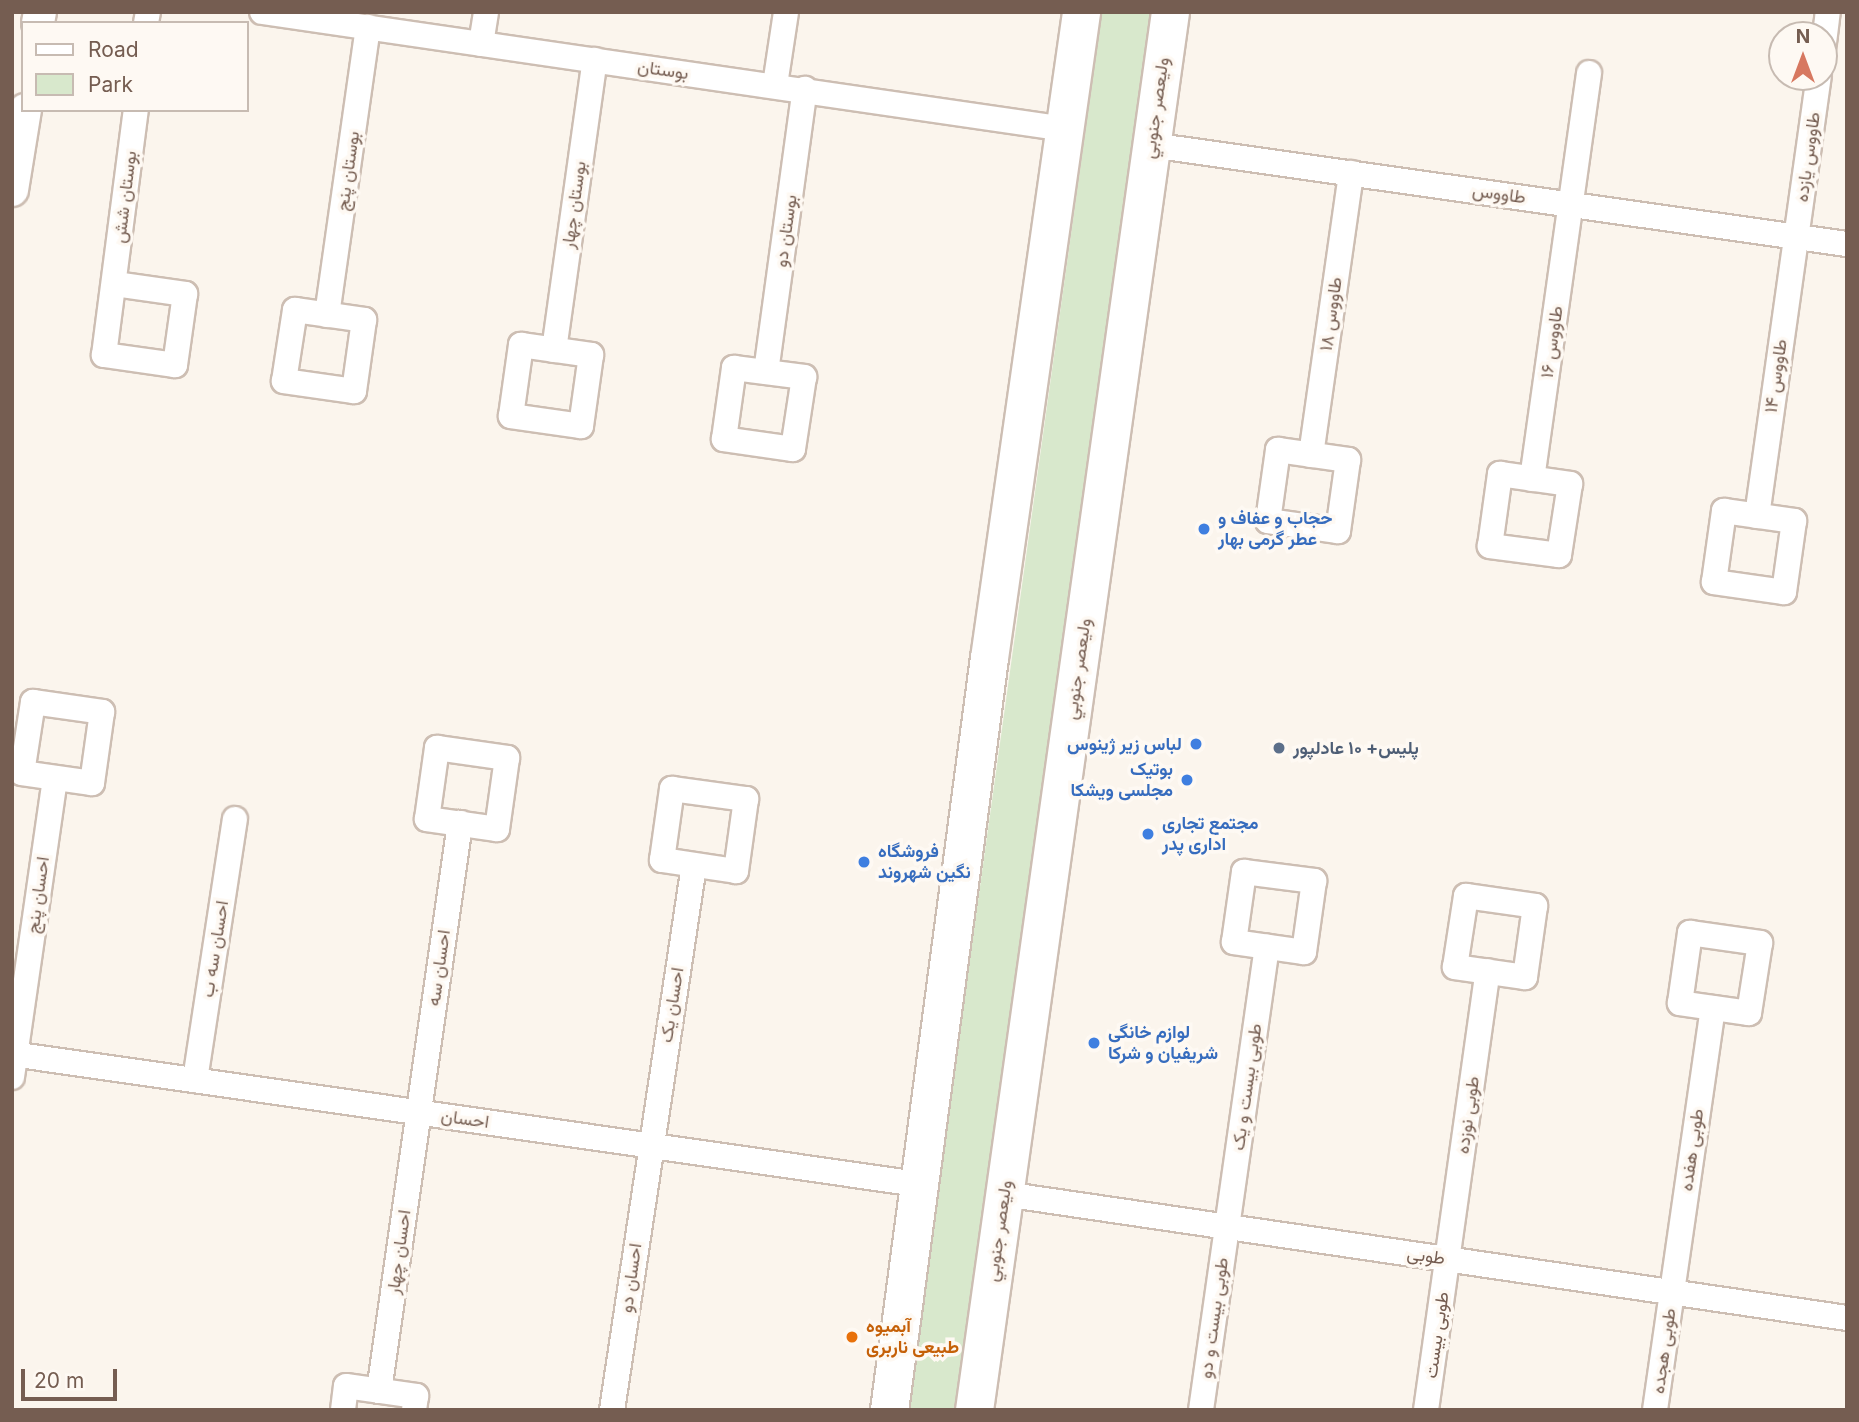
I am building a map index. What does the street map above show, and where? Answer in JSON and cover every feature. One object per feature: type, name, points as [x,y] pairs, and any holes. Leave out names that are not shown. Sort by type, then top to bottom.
[{"type":"main road","points":[[889,1410],[917,1184],[1081,12]]},
{"type":"main road","name":"وليعصر جنوبي","points":[[974,1410],[1170,12]]},
{"type":"street","name":"بوستان","points":[[262,12],[1065,129]]},
{"type":"street","points":[[481,44],[486,12]]},
{"type":"street","points":[[775,85],[786,12]]},
{"type":"street","name":"بوستان پنج","points":[[327,314],[368,27]]},
{"type":"street","name":"بوستان چهار","points":[[554,349],[595,60]]},
{"type":"street","name":"طاووس ۱۶","points":[[1532,479],[1589,73]]},
{"type":"street","name":"بوستان دو","points":[[766,372],[805,89]]},
{"type":"street","name":"طاووس یازده","points":[[1796,237],[1817,91]]},
{"type":"street","points":[[12,190],[25,112]]},
{"type":"street","name":"بوستان شش","points":[[115,284],[136,112]]},
{"type":"street","name":"طاووس","points":[[1151,145],[1847,244]]},
{"type":"street","name":"طاووس ۱۸","points":[[1311,455],[1351,173]]},
{"type":"street","name":"طاووس ۱۴","points":[[1757,516],[1796,237]]},
{"type":"street","name":"احسان پنج","points":[[13,1062],[55,778]]},
{"type":"street","name":"احسان سه ب","points":[[195,1080],[235,819]]},
{"type":"street","name":"احسان سه","points":[[418,1112],[460,823]]},
{"type":"street","name":"احسان یک","points":[[649,1145],[694,865]]},
{"type":"street","name":"طوبی بیست و یک","points":[[1227,1227],[1267,947]]},
{"type":"street","name":"طوبی نوزده","points":[[1447,1259],[1488,971]]},
{"type":"street","name":"طوبی هفده","points":[[1672,1292],[1713,1008]]},
{"type":"street","name":"احسان","points":[[13,1062],[195,1080],[917,1184]]},
{"type":"street","name":"احسان چهار","points":[[379,1391],[418,1112]]},
{"type":"street","name":"احسان دو","points":[[612,1410],[649,1145]]},
{"type":"street","name":"طوبی","points":[[1004,1194],[1847,1318]]},
{"type":"street","name":"طوبی بیست و دو","points":[[1201,1410],[1227,1227]]},
{"type":"street","name":"طوبی بیست","points":[[1426,1410],[1447,1259]]},
{"type":"street","name":"طوبی هجده","points":[[1655,1410],[1672,1292]]},
{"type":"street","points":[[343,1410],[346,1386],[416,1396],[414,1410]]},
{"type":"green space","points":[[1102,12],[1156,12],[954,1410],[907,1410]]},
{"type":"place","name":"حجاب و عفاف و عطر گرمی بهار","points":[[1204,529]]},
{"type":"place","name":"لباس زیر ژینوس","points":[[1196,744]]},
{"type":"place","name":"پلیس+ ۱۰ عادلپور","points":[[1279,748]]},
{"type":"place","name":"بوتیک مجلسی ویشکا","points":[[1187,780]]},
{"type":"place","name":"مجتمع تجاری اداری پدر","points":[[1148,834]]},
{"type":"place","name":"فروشگاه نگین شهروند","points":[[864,862]]},
{"type":"place","name":"لوازم خانگی شریفیان و شرکا","points":[[1094,1043]]},
{"type":"place","name":"آبمیوه طبیعی ناربری","points":[[852,1337]]}]
